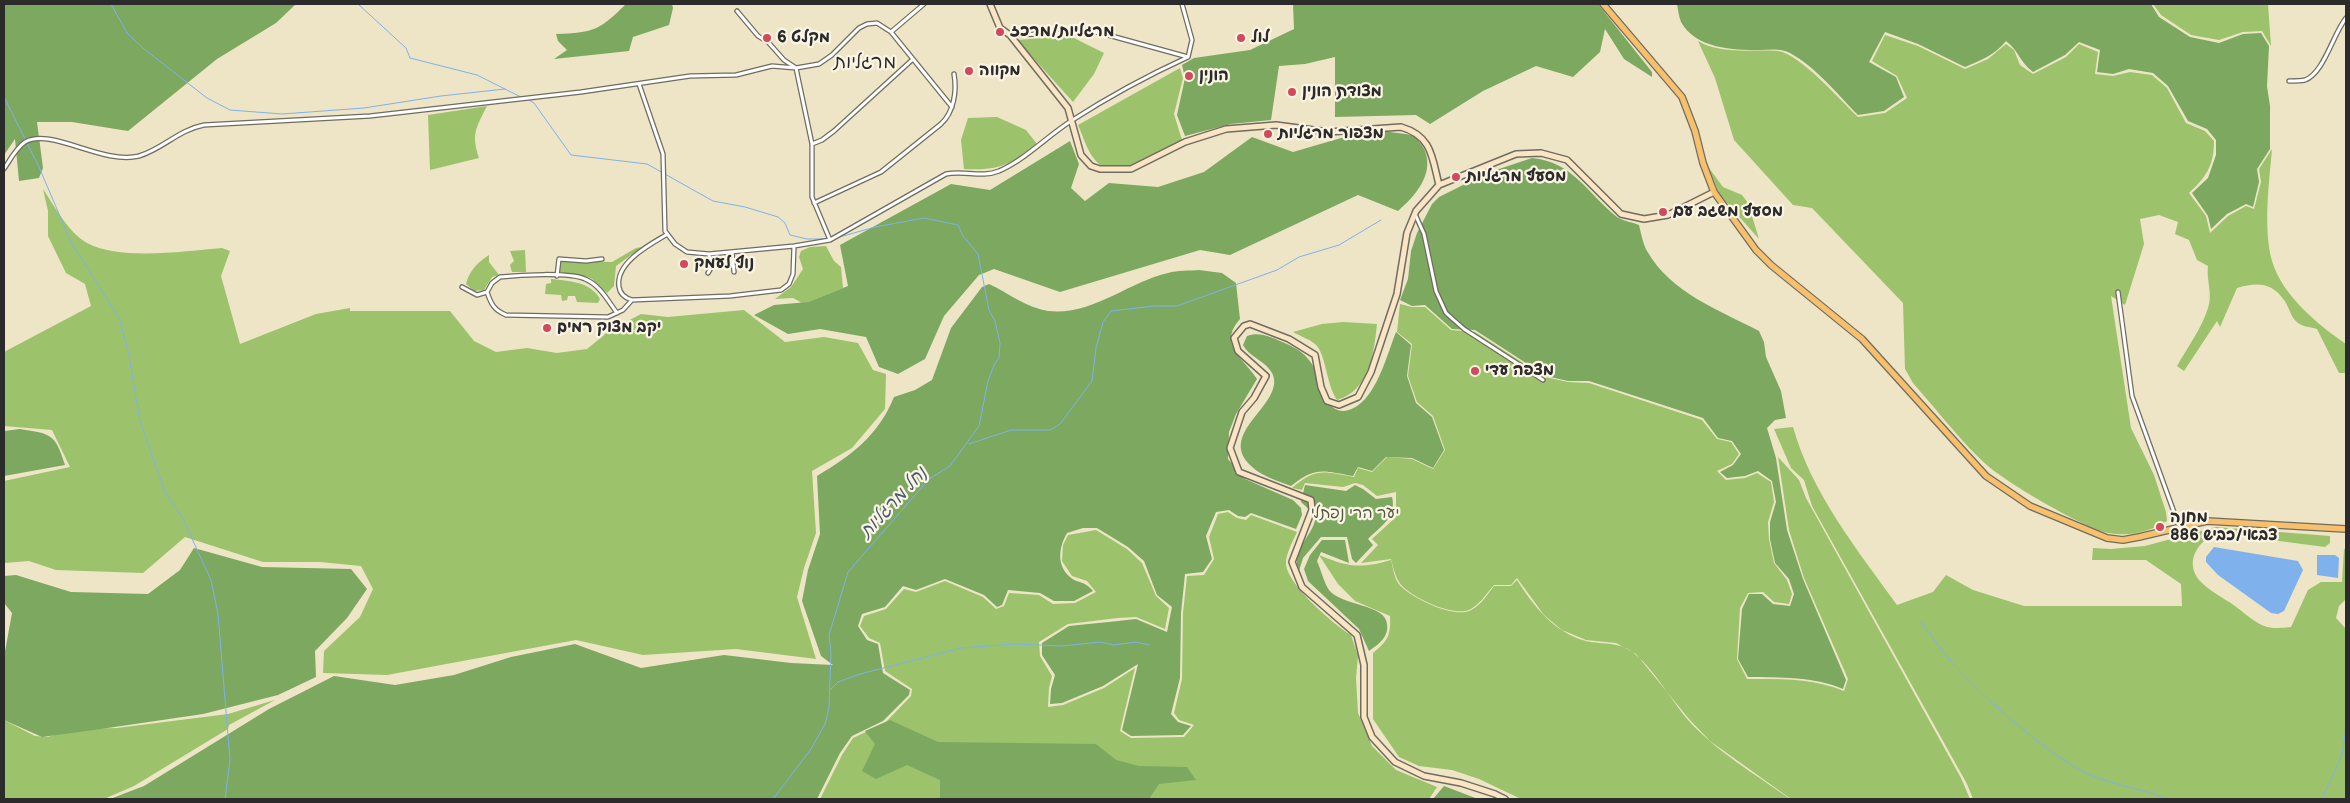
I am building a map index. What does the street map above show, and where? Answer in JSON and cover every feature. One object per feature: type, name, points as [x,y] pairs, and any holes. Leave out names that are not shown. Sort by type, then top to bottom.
[{"type":"main road","points":[[990,4],[1000,28],[1010,35],[1068,108],[1075,139],[1084,159],[1094,167],[1109,170],[1131,169],[1185,142],[1226,129],[1276,126],[1329,132],[1385,126],[1412,130],[1427,143],[1439,185]]},
{"type":"main road","points":[[1603,4],[1682,97],[1714,192],[1756,250],[1771,265],[1862,339],[1986,476],[2030,506],[2107,538],[2131,539],[2206,521],[2346,529]]},
{"type":"main road","points":[[1505,799],[1461,783],[1424,776],[1395,762],[1372,737],[1364,717],[1364,665],[1357,635],[1302,587],[1292,562],[1312,510],[1311,500],[1239,472],[1230,448],[1242,412],[1254,398],[1266,376],[1238,351],[1234,338],[1244,326],[1250,324],[1289,339],[1316,355],[1321,387],[1328,401],[1339,405],[1358,397],[1371,372],[1397,294],[1407,233],[1414,213],[1439,185],[1516,154],[1541,153],[1568,160],[1621,214],[1644,218],[1668,215],[1714,192]]},
{"type":"street","points":[[891,32],[924,4]]},
{"type":"street","points":[[639,84],[663,154],[666,235],[687,252],[709,254],[794,246],[830,240],[946,174],[962,172],[984,174],[999,171],[1023,158],[1071,121],[1188,57],[1192,40],[1182,4]]},
{"type":"street","points":[[737,11],[758,36],[768,42],[784,60],[796,68],[812,144],[811,189],[814,204],[830,240]]},
{"type":"street","points":[[2290,81],[2304,80],[2312,76],[2320,67],[2333,38],[2346,18]]},
{"type":"street","points":[[4,169],[23,143],[33,138],[48,138],[103,156],[128,157],[150,152],[184,130],[204,125],[370,116],[639,84],[690,76],[736,75],[772,66],[796,68],[819,64],[859,28],[867,24],[877,23],[891,32],[952,107]]},
{"type":"street","points":[[1010,35],[1097,32],[1188,57]]},
{"type":"street","points":[[812,144],[822,140],[834,131],[912,60]]},
{"type":"street","points":[[814,204],[881,172],[948,118],[956,84],[954,74]]},
{"type":"street","points":[[1414,213],[1424,234],[1436,290],[1446,313],[1464,329],[1542,380]]},
{"type":"street","points":[[666,235],[650,244],[623,266],[620,272],[619,288],[626,298],[632,300],[730,296],[781,290],[789,284],[793,274],[794,246]]},
{"type":"street","points":[[732,252],[734,272]]},
{"type":"street","points":[[708,273],[712,268],[709,254]]},
{"type":"street","points":[[556,276],[559,259],[586,261],[602,259]]},
{"type":"street","points":[[462,287],[477,295],[487,292],[492,283],[500,277],[573,276],[586,279],[598,288],[617,313]]},
{"type":"street","points":[[487,292],[491,304],[497,311],[506,315],[608,317],[623,310],[632,300]]},
{"type":"street","points":[[2118,292],[2132,396],[2179,526]]},
{"type":"green space","points":[[4,4],[296,4],[276,23],[217,59],[128,131],[72,122],[37,122],[43,168],[39,178],[19,181],[15,139],[4,155]]},
{"type":"green space","points":[[626,4],[672,4],[673,8],[669,25],[633,37],[629,51],[554,59],[567,50],[558,41],[556,34],[579,33],[602,25]]},
{"type":"green space","points":[[1293,4],[1598,4],[1652,72],[1652,77],[1624,59],[1605,29],[1600,52],[1573,77],[1536,66],[1483,91],[1430,124],[1416,115],[1335,117],[1335,57],[1305,64],[1279,66],[1271,120],[1231,124],[1185,136],[1177,115],[1185,78],[1182,65],[1194,58],[1250,50],[1294,29]]},
{"type":"green space","points":[[1677,4],[2151,4],[2159,17],[2190,37],[2219,43],[2243,34],[2261,33],[2269,46],[2267,86],[2270,106],[2270,149],[2257,169],[2259,182],[2253,207],[2246,204],[2227,214],[2211,229],[2208,216],[2192,193],[2208,178],[2216,155],[2216,140],[2207,129],[2188,121],[2168,86],[2153,73],[2129,69],[2113,74],[2097,72],[2100,50],[2079,42],[2065,55],[2033,72],[2006,41],[1992,54],[1965,67],[1918,44],[1885,32],[1869,62],[1896,77],[1904,97],[1884,111],[1858,115],[1809,66],[1786,51],[1727,48],[1705,43],[1696,38],[1681,22]]},
{"type":"green space","points":[[2153,4],[2268,4],[2271,46],[2262,31],[2243,32],[2219,40],[2191,35],[2161,15]]},
{"type":"green space","points":[[1885,35],[1918,46],[1965,69],[1988,59],[2006,44],[2014,50],[2020,65],[2033,74],[2066,57],[2079,44],[2098,52],[2095,74],[2113,76],[2130,72],[2152,75],[2167,88],[2186,123],[2205,131],[2214,141],[2211,164],[2200,182],[2189,193],[2206,216],[2210,233],[2228,216],[2246,206],[2254,209],[2261,182],[2259,169],[2272,149],[2267,220],[2272,261],[2277,274],[2292,297],[2324,328],[2346,344],[2346,373],[2339,373],[2317,329],[2298,323],[2279,294],[2269,287],[2257,284],[2237,288],[2220,327],[2217,321],[2184,371],[2177,366],[2198,330],[2208,308],[2210,298],[2208,266],[2197,260],[2189,240],[2175,234],[2178,222],[2159,215],[2140,219],[2144,244],[2125,305],[2111,296],[2131,428],[2154,475],[2167,521],[2139,533],[2108,533],[2081,523],[2064,514],[2028,494],[1998,474],[1959,437],[1913,383],[1905,369],[1903,303],[1812,208],[1793,205],[1734,140],[1715,78],[1698,41],[1727,50],[1778,51],[1787,54],[1797,60],[1831,89],[1858,117],[1885,113],[1907,98],[1897,76],[1872,61]]},
{"type":"green space","points":[[1070,36],[1104,53],[1094,74],[1073,102],[1017,40]]},
{"type":"green space","points":[[1180,68],[1183,78],[1174,114],[1182,140],[1151,157],[1126,167],[1114,169],[1104,166],[1095,160],[1087,148],[1078,125]]},
{"type":"green space","points":[[487,106],[475,137],[479,158],[430,170],[428,115]]},
{"type":"green space","points":[[997,117],[1026,130],[1037,144],[1020,157],[1004,165],[986,169],[964,169],[961,140],[968,118]]},
{"type":"green space","points":[[1382,131],[1413,135],[1423,147],[1427,160],[1425,177],[1411,199],[1398,211],[1358,195],[1230,255],[1200,250],[1060,292],[994,269],[979,275],[944,316],[925,359],[898,374],[879,367],[866,337],[820,329],[788,334],[754,315],[774,305],[808,302],[848,286],[840,245],[951,184],[990,190],[1070,141],[1079,164],[1071,188],[1085,201],[1109,183],[1158,187],[1204,172],[1252,137],[1293,152],[1348,136]]},
{"type":"green space","points":[[1532,158],[1546,161],[1569,172],[1617,217],[1639,225],[1643,242],[1657,266],[1682,289],[1712,308],[1759,331],[1764,342],[1766,357],[1781,391],[1786,418],[1775,420],[1767,428],[1776,458],[1787,530],[1803,579],[1846,680],[1843,689],[1808,680],[1748,677],[1738,659],[1742,609],[1749,594],[1762,594],[1773,604],[1790,606],[1794,594],[1789,579],[1775,563],[1770,539],[1770,522],[1776,502],[1772,481],[1758,471],[1745,476],[1727,478],[1720,472],[1733,465],[1741,454],[1732,441],[1718,438],[1703,418],[1589,381],[1568,381],[1546,376],[1475,330],[1452,329],[1425,305],[1412,306],[1400,300],[1408,279],[1411,251],[1417,233],[1432,204],[1439,197],[1487,173]]},
{"type":"green space","points":[[1709,168],[1723,187],[1742,195],[1748,203],[1759,239],[1720,195]]},
{"type":"green space","points":[[43,189],[62,219],[74,232],[87,243],[101,249],[135,253],[222,248],[230,251],[221,276],[240,344],[316,314],[350,308],[350,311],[450,311],[474,341],[496,352],[527,348],[557,353],[587,349],[609,331],[641,314],[668,317],[744,310],[785,342],[824,337],[858,343],[873,370],[886,374],[885,409],[852,448],[812,471],[816,533],[804,568],[797,597],[816,659],[736,649],[643,655],[576,640],[387,675],[323,673],[324,651],[360,617],[373,589],[361,566],[320,562],[263,562],[185,537],[143,573],[56,570],[29,561],[4,563],[4,481],[70,467],[52,430],[4,426],[4,352],[91,306],[85,284],[66,273],[48,236],[48,211]]},
{"type":"green space","points":[[826,246],[834,261],[841,267],[843,288],[802,303],[793,298],[775,299],[791,287],[803,269],[799,257],[801,251],[810,247]]},
{"type":"green space","points":[[642,247],[616,266],[614,286],[607,293],[591,278],[559,272],[561,261],[612,262],[636,248]]},
{"type":"green space","points":[[525,250],[526,272],[512,272],[510,265],[514,261],[510,251]]},
{"type":"green space","points":[[489,255],[489,262],[499,275],[492,277],[484,290],[474,291],[466,284],[467,279],[474,267]]},
{"type":"green space","points":[[1199,270],[1222,273],[1236,283],[1240,319],[1231,336],[1232,344],[1240,358],[1257,379],[1236,414],[1229,432],[1228,459],[1245,479],[1293,500],[1301,508],[1302,515],[1296,529],[1251,513],[1245,517],[1238,516],[1229,510],[1216,512],[1206,536],[1212,559],[1203,572],[1185,574],[1181,613],[1180,678],[1171,714],[1178,722],[1191,726],[1183,735],[1131,736],[1122,730],[1138,664],[1103,686],[1062,703],[1050,704],[1051,689],[1055,675],[1042,655],[1042,643],[1069,626],[1136,619],[1167,632],[1172,607],[1157,595],[1144,561],[1128,547],[1097,528],[1083,528],[1067,533],[1062,544],[1060,556],[1062,567],[1070,577],[1087,585],[1093,591],[1074,601],[1054,601],[1040,593],[1008,590],[1002,605],[997,607],[984,595],[945,579],[916,590],[903,586],[885,607],[862,614],[858,626],[867,640],[878,644],[883,673],[910,690],[909,695],[883,721],[852,736],[840,753],[817,799],[110,799],[144,786],[269,709],[334,676],[395,685],[454,675],[511,657],[575,644],[641,668],[724,655],[791,663],[833,665],[821,656],[802,601],[808,570],[820,534],[817,476],[853,452],[872,434],[888,411],[894,397],[915,390],[932,380],[951,328],[982,287],[989,284],[1025,304],[1048,311],[1064,311],[1095,304],[1153,277],[1176,271]]},
{"type":"green space","points":[[551,279],[571,281],[585,285],[596,293],[600,299],[598,303],[577,302],[575,296],[568,296],[567,300],[562,301],[561,295],[545,294],[546,284],[551,283]]},
{"type":"green space","points":[[1400,304],[1412,307],[1425,307],[1451,330],[1475,332],[1545,377],[1568,382],[1589,383],[1702,420],[1717,439],[1731,442],[1739,454],[1732,464],[1717,471],[1726,480],[1745,478],[1757,473],[1771,482],[1774,502],[1768,522],[1769,539],[1774,563],[1787,580],[1792,594],[1789,604],[1774,602],[1763,592],[1748,593],[1740,608],[1737,659],[1747,679],[1808,681],[1844,691],[1848,679],[1804,578],[1789,530],[1778,457],[1799,480],[1806,498],[1961,778],[1970,799],[1791,799],[1710,741],[1689,719],[1636,654],[1616,643],[1586,640],[1562,630],[1544,615],[1517,578],[1511,585],[1494,585],[1481,601],[1469,610],[1457,611],[1439,607],[1411,593],[1399,582],[1391,559],[1361,563],[1378,545],[1372,539],[1396,517],[1396,492],[1377,496],[1363,485],[1355,483],[1343,487],[1305,483],[1302,490],[1292,488],[1314,474],[1327,473],[1354,477],[1358,468],[1372,472],[1387,457],[1412,459],[1433,469],[1445,450],[1433,416],[1417,402],[1408,376],[1412,344],[1397,332]]},
{"type":"green space","points":[[1343,322],[1377,324],[1374,347],[1368,370],[1363,380],[1348,395],[1337,400],[1330,386],[1319,348],[1313,342],[1293,332],[1322,324]]},
{"type":"green space","points":[[1396,332],[1411,345],[1407,376],[1416,403],[1432,417],[1444,450],[1433,468],[1412,458],[1386,457],[1372,471],[1358,467],[1353,476],[1327,472],[1314,473],[1307,475],[1291,486],[1262,474],[1246,461],[1241,448],[1243,435],[1274,387],[1273,375],[1270,370],[1243,345],[1247,336],[1256,334],[1267,336],[1303,353],[1315,370],[1332,407],[1343,411],[1354,408],[1371,392]]},
{"type":"green space","points":[[1793,427],[1811,475],[1824,498],[1852,542],[1897,605],[1933,592],[1946,575],[1973,590],[2024,606],[2182,606],[2181,584],[2146,560],[2092,560],[2093,548],[2111,549],[2145,546],[2216,527],[2330,536],[2330,543],[2325,547],[2218,533],[2205,540],[2199,546],[2193,559],[2193,566],[2195,574],[2204,585],[2256,622],[2270,628],[2291,627],[2308,590],[2321,582],[2342,582],[2344,549],[2346,549],[2346,599],[2339,606],[2336,618],[2346,629],[2346,799],[1973,799],[1967,784],[1812,506],[1804,480],[1791,468],[1774,429]]},
{"type":"green space","points":[[20,429],[45,434],[55,441],[65,465],[4,476],[4,431]]},
{"type":"green space","name":"יער הרי נפתלי","points":[[1305,485],[1346,491],[1355,485],[1376,499],[1392,497],[1393,504],[1390,516],[1368,539],[1373,545],[1356,563],[1352,559],[1347,537],[1321,537],[1303,558],[1298,574],[1297,564],[1300,549],[1314,524],[1316,516],[1301,502]]},
{"type":"green space","points":[[1228,512],[1237,518],[1246,520],[1251,515],[1297,532],[1287,557],[1286,565],[1289,574],[1313,604],[1351,635],[1358,656],[1356,678],[1358,713],[1372,746],[1396,770],[1437,787],[1429,799],[820,799],[842,755],[853,738],[885,723],[911,696],[912,689],[885,671],[880,643],[869,638],[860,626],[864,616],[886,609],[904,589],[916,592],[945,581],[983,597],[996,609],[1004,606],[1009,593],[1039,595],[1053,604],[1075,603],[1096,592],[1087,581],[1072,576],[1062,561],[1063,545],[1068,535],[1096,530],[1127,549],[1142,563],[1156,596],[1169,608],[1165,629],[1136,617],[1118,618],[1068,624],[1039,642],[1040,656],[1052,676],[1048,707],[1063,705],[1104,688],[1135,668],[1120,731],[1131,738],[1184,737],[1194,725],[1179,720],[1174,713],[1182,679],[1183,613],[1187,576],[1204,575],[1214,559],[1209,537],[1218,514]]},
{"type":"green space","points":[[1322,540],[1345,540],[1349,563],[1321,552],[1317,561],[1329,590],[1343,599],[1379,612],[1385,617],[1387,629],[1385,636],[1380,643],[1369,651],[1359,629],[1308,581],[1304,569],[1310,555]]},
{"type":"green space","points":[[194,548],[262,567],[351,569],[367,589],[347,618],[315,651],[316,677],[278,695],[203,714],[42,737],[4,720],[4,657],[12,613],[4,603],[4,576],[16,575],[71,592],[148,594],[180,570]]},
{"type":"green space","points":[[1319,555],[1338,562],[1362,566],[1391,560],[1397,581],[1403,588],[1419,599],[1448,611],[1470,611],[1482,602],[1494,586],[1511,586],[1517,580],[1537,608],[1564,632],[1586,641],[1618,645],[1636,655],[1657,678],[1699,732],[1737,762],[1790,799],[1521,799],[1479,779],[1452,770],[1419,766],[1399,757],[1373,719],[1373,653],[1388,637],[1390,616],[1355,601],[1338,584]]},
{"type":"green space","points":[[275,700],[229,725],[228,729],[134,786],[104,799],[4,799],[4,720],[35,736],[48,737],[71,729],[117,728],[228,714]]},
{"type":"green space","points":[[890,720],[938,742],[1096,744],[1116,760],[1139,766],[1187,767],[1196,780],[1159,784],[1149,799],[940,799],[940,780],[907,765],[876,779],[862,771],[875,744],[865,731]]},
{"type":"green space","points":[[1444,786],[1478,799],[1433,799]]},
{"type":"water","points":[[2214,547],[2298,561],[2303,570],[2284,611],[2278,614],[2271,613],[2218,575],[2206,562],[2206,557]]},
{"type":"water","points":[[2317,555],[2335,555],[2339,558],[2338,578],[2317,575]]},
{"type":"waterway","points":[[111,4],[127,33],[144,49],[207,98],[230,110],[282,114],[364,108],[441,96],[505,89]]},
{"type":"waterway","points":[[358,4],[406,48],[410,58],[477,75],[523,98]]},
{"type":"waterway","points":[[4,97],[39,167],[71,242],[119,318],[128,350],[140,421],[165,492],[183,519],[211,580],[218,614],[230,760],[225,799]]},
{"type":"waterway","points":[[527,99],[534,103],[571,155],[647,164],[713,201],[745,207],[778,217],[785,223],[790,235],[807,239],[825,239]]},
{"type":"waterway","name":"נחל מרגליות","points":[[773,799],[811,749],[825,724],[829,707],[831,653],[829,635],[848,572],[929,479],[950,466],[979,426],[988,381],[999,358],[1000,343],[995,321],[989,310],[978,254],[963,236],[958,225],[924,218],[875,227],[836,238]]},
{"type":"waterway","points":[[969,444],[1011,430],[1050,430],[1060,424],[1092,381],[1096,348],[1103,322],[1111,311],[1154,306],[1177,306],[1277,270],[1299,257],[1339,245],[1381,220]]},
{"type":"waterway","points":[[1920,621],[1948,658],[1971,682],[2002,712],[2055,754],[2088,774],[2168,799]]},
{"type":"waterway","points":[[830,690],[838,682],[860,674],[961,648],[1014,644],[1062,646],[1100,642],[1114,645],[1136,642],[1149,645]]},
{"type":"waterway","points":[[2322,799],[2342,755],[2346,728]]},
{"type":"place","name":"מרגליות/מרכז","points":[[1000,32]]},
{"type":"place","name":"מקלט 6","points":[[767,38]]},
{"type":"place","name":"לול","points":[[1241,38]]},
{"type":"place","name":"מקווה","points":[[969,71]]},
{"type":"place","name":"הונין","points":[[1189,76]]},
{"type":"place","name":"מצודת הונין","points":[[1292,92]]},
{"type":"place","name":"מצפור מרגליות","points":[[1268,134]]},
{"type":"place","name":"מסעף מרגליות","points":[[1456,177]]},
{"type":"place","name":"מסעף משגב עם","points":[[1663,212]]},
{"type":"place","name":"נוף לעמק","points":[[684,264]]},
{"type":"place","name":"יקב מצוק רמים","points":[[547,328]]},
{"type":"place","name":"מצפה עדי","points":[[1475,371]]},
{"type":"place","name":"מחנה צבאי/כביש 886","points":[[2160,527]]},
{"type":"district","name":"מרגליות","points":[[865,63]]}]
